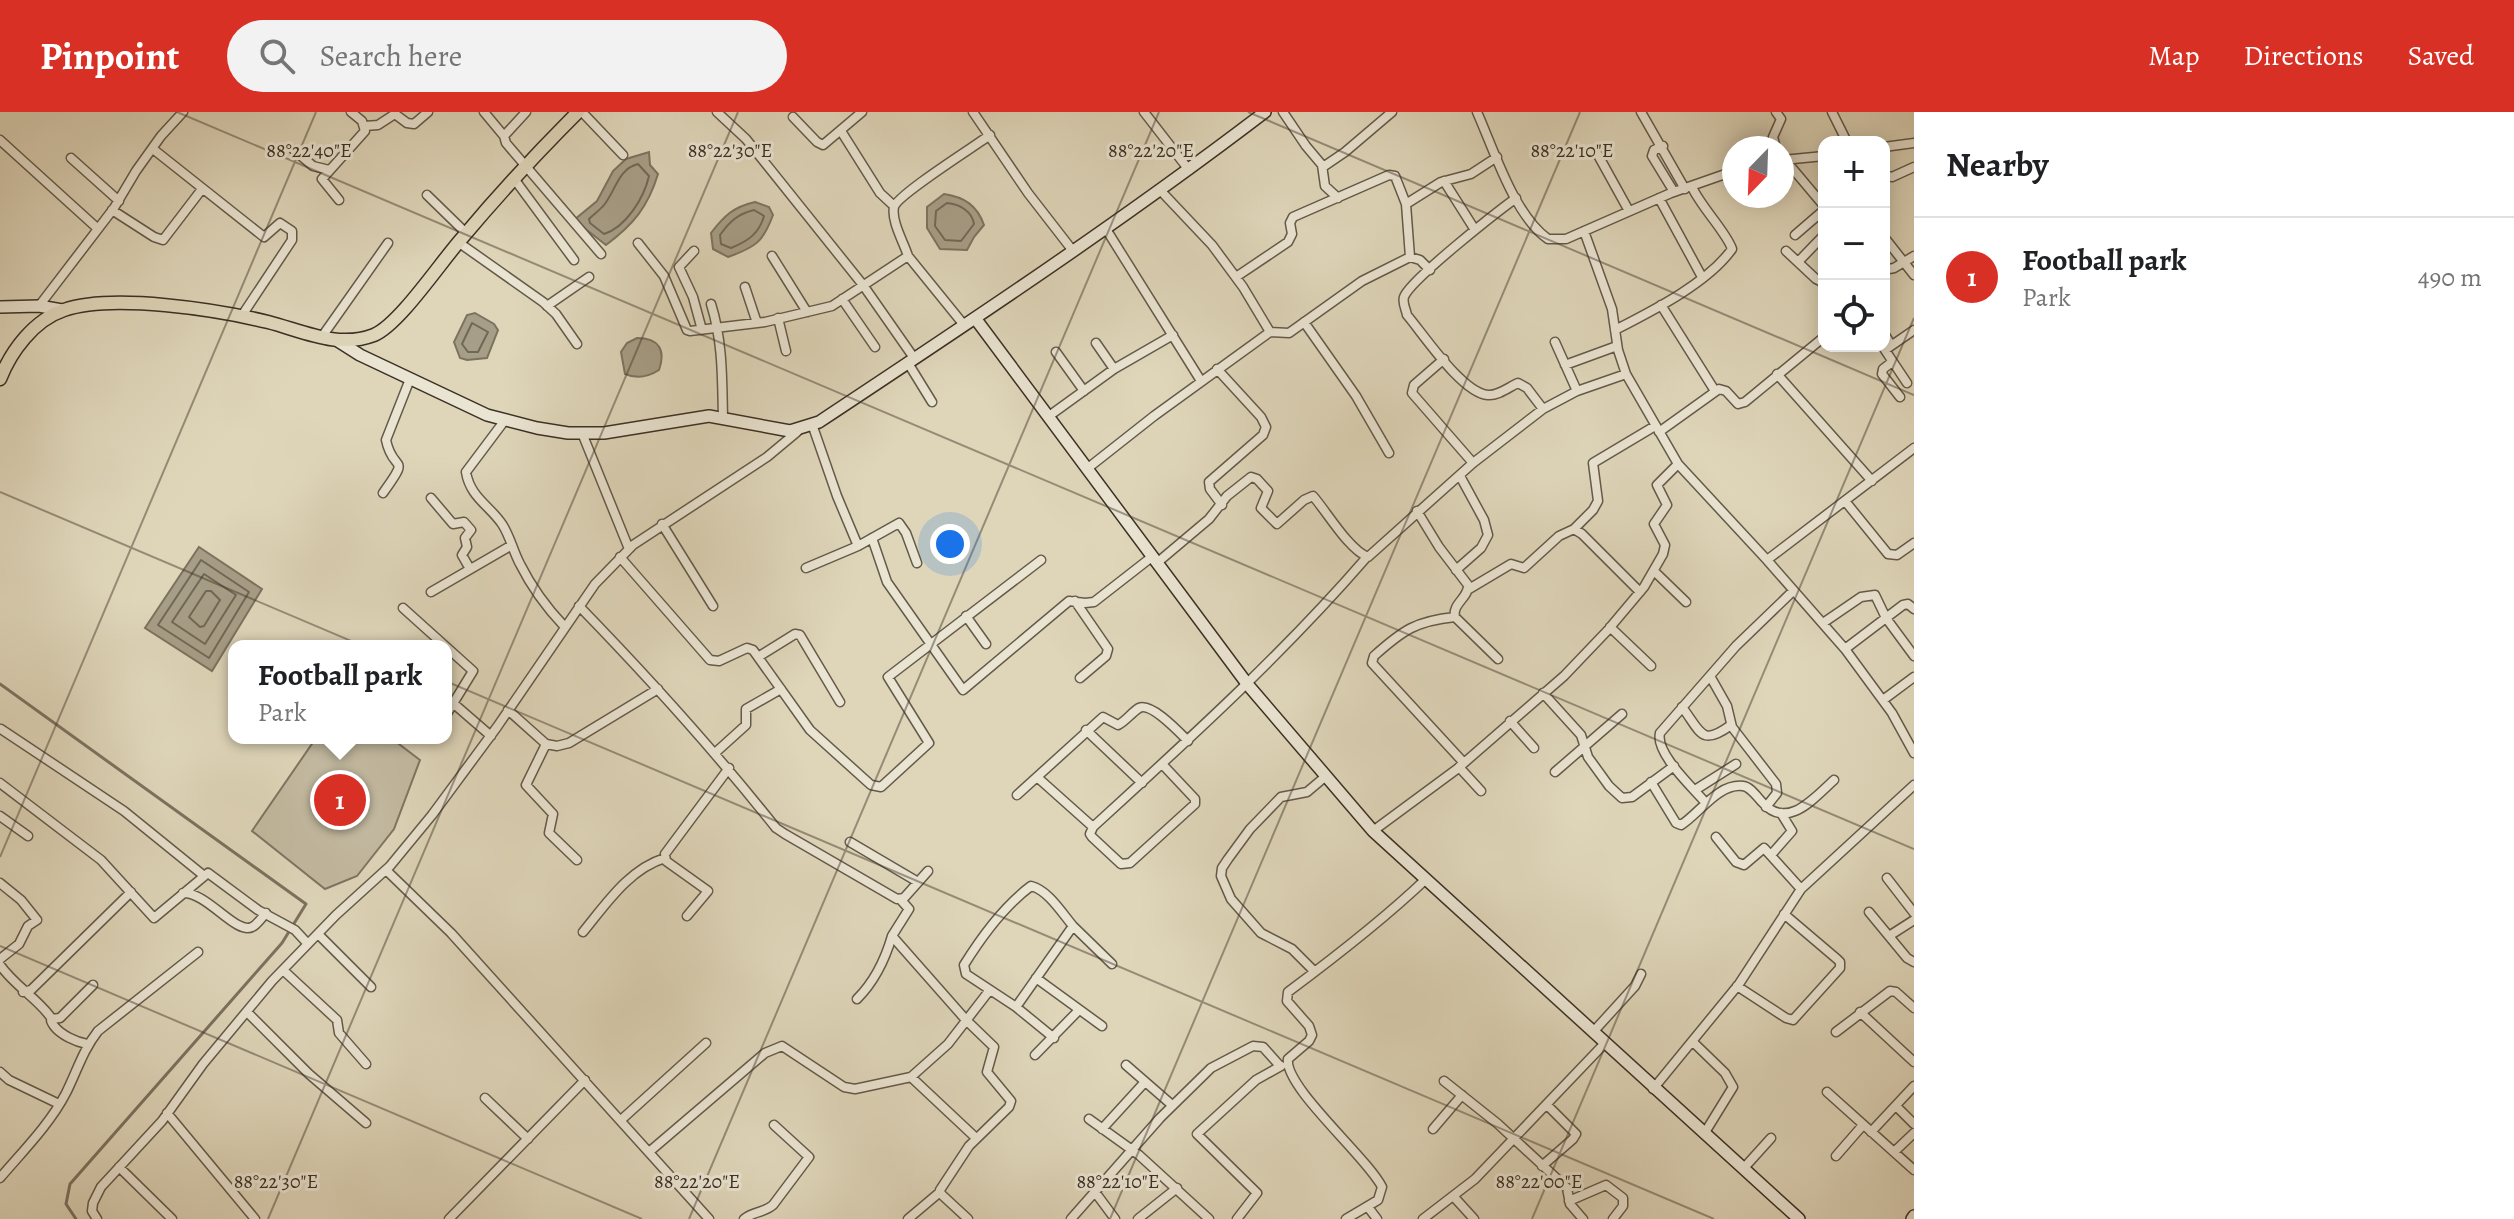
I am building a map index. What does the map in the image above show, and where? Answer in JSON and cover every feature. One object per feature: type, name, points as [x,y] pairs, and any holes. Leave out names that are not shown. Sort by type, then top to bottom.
[{"type":"main road","points":[[0,379],[31,332],[62,310],[85,305],[121,303],[241,317],[338,341],[370,336],[389,325],[462,238],[580,112]]},
{"type":"street","points":[[39,306],[119,201],[136,171],[183,112]]},
{"type":"street","points":[[351,112],[365,126],[378,125],[395,114],[414,124],[428,112]]},
{"type":"street","points":[[484,112],[504,136],[506,143],[601,254]]},
{"type":"street","points":[[504,136],[526,112]]},
{"type":"street","points":[[580,112],[623,155]]},
{"type":"street","points":[[717,112],[746,139],[863,285],[911,360],[932,402]]},
{"type":"street","points":[[793,117],[823,145],[862,112]]},
{"type":"street","points":[[973,112],[1028,193],[1073,251]]},
{"type":"street","points":[[1144,112],[1189,170]]},
{"type":"street","points":[[338,341],[487,415],[537,428],[604,433],[709,416],[790,431],[819,422],[970,322],[1189,170],[1265,112]]},
{"type":"street","points":[[1283,112],[1323,167],[1325,186],[1338,198]]},
{"type":"street","points":[[1323,167],[1392,112]]},
{"type":"street","points":[[1477,112],[1516,198],[1532,223],[1548,239],[1566,239],[1659,198],[1722,175]]},
{"type":"street","points":[[1615,330],[1661,305],[1702,277],[1730,252],[1732,245],[1688,188],[1641,112]]},
{"type":"street","points":[[1773,136],[1781,119],[1776,112]]},
{"type":"street","points":[[1832,112],[1844,136]]},
{"type":"street","points":[[339,200],[322,179],[365,131],[365,126]]},
{"type":"street","points":[[841,131],[880,193],[894,206],[895,219],[908,256],[970,322],[1049,416],[1248,685],[1373,831],[1799,1219]]},
{"type":"street","points":[[894,206],[912,188],[990,135]]},
{"type":"street","points":[[0,140],[97,228]]},
{"type":"street","points":[[1890,146],[1914,143]]},
{"type":"street","points":[[1663,146],[1654,150],[1652,156],[1674,192]]},
{"type":"street","points":[[153,149],[264,237],[280,223],[292,231],[292,240],[241,317]]},
{"type":"street","points":[[294,150],[313,166],[329,170]]},
{"type":"street","points":[[1598,155],[1629,211]]},
{"type":"street","points":[[1406,204],[1444,181],[1471,174],[1497,157]]},
{"type":"street","points":[[1794,162],[1818,157]]},
{"type":"street","points":[[71,158],[119,201]]},
{"type":"street","points":[[1890,176],[1914,167]]},
{"type":"street","points":[[1794,171],[1818,199]]},
{"type":"street","points":[[1236,277],[1288,242],[1293,217],[1369,182],[1393,175],[1406,204],[1410,257]]},
{"type":"street","points":[[515,180],[574,260]]},
{"type":"street","points":[[1444,181],[1475,230]]},
{"type":"street","points":[[112,210],[163,240],[202,189]]},
{"type":"street","points":[[1160,190],[1212,245],[1270,332]]},
{"type":"street","points":[[427,195],[462,238],[547,306],[577,344]]},
{"type":"street","points":[[1516,198],[1430,270],[1405,294],[1403,301],[1407,315],[1475,391],[1493,395],[1518,383],[1527,388],[1543,409]]},
{"type":"street","points":[[1659,198],[1702,277]]},
{"type":"street","points":[[1795,235],[1822,208]]},
{"type":"street","points":[[1106,229],[1201,381]]},
{"type":"street","points":[[1584,231],[1607,294],[1626,374],[1678,464],[1845,649],[1883,700],[1914,753]]},
{"type":"street","points":[[1798,262],[1818,241]]},
{"type":"street","points":[[321,338],[388,243]]},
{"type":"street","points":[[638,243],[664,276],[687,330],[757,323],[832,306],[908,256]]},
{"type":"street","points":[[1890,245],[1914,275]]},
{"type":"street","points":[[694,251],[679,267],[693,297],[702,330]]},
{"type":"street","points":[[1786,251],[1818,280]]},
{"type":"street","points":[[772,256],[807,312]]},
{"type":"street","points":[[1890,268],[1914,256]]},
{"type":"street","points":[[1088,468],[1270,332],[1289,333],[1362,281],[1410,257],[1420,260],[1430,270]]},
{"type":"street","points":[[547,306],[589,277]]},
{"type":"street","points":[[745,287],[757,323]]},
{"type":"street","points":[[842,299],[875,347]]},
{"type":"street","points":[[711,304],[722,359],[723,418]]},
{"type":"street","points":[[1661,305],[1715,391]]},
{"type":"street","points":[[0,307],[39,306],[62,310]]},
{"type":"street","points":[[778,318],[786,351]]},
{"type":"street","points":[[1304,322],[1356,396],[1389,453]]},
{"type":"street","points":[[1907,383],[1885,353],[1891,345],[1914,330]]},
{"type":"street","points":[[1049,416],[1114,369],[1173,335]]},
{"type":"street","points":[[1555,342],[1577,391]]},
{"type":"street","points":[[1498,659],[1455,617],[1455,608],[1469,589],[1511,564],[1524,568],[1593,510],[1599,494],[1593,463],[1657,429],[1715,391],[1723,389],[1741,404],[1818,342]]},
{"type":"street","points":[[1096,343],[1114,369]]},
{"type":"street","points":[[1565,365],[1617,346]]},
{"type":"street","points":[[1056,352],[1084,391]]},
{"type":"street","points":[[1444,359],[1414,385],[1412,393],[1473,463]]},
{"type":"street","points":[[1892,362],[1883,369],[1882,374],[1900,397]]},
{"type":"street","points":[[1217,369],[1266,427],[1263,435],[1209,482],[1210,489],[1222,505]]},
{"type":"street","points":[[1163,765],[1195,802],[1167,832],[1130,863],[1121,864],[1092,837],[1090,830],[1248,685],[1314,618],[1366,558],[1473,463],[1543,409],[1577,391],[1626,374]]},
{"type":"street","points":[[1777,374],[1872,481]]},
{"type":"street","points":[[383,493],[399,471],[400,463],[386,440],[410,379]]},
{"type":"street","points":[[505,420],[466,472],[468,484],[501,522],[539,599],[564,626]]},
{"type":"street","points":[[97,1219],[92,1211],[96,1194],[167,1113],[203,1064],[283,970],[386,870],[432,815],[491,736],[564,626],[620,557],[662,524],[740,475],[808,426]]},
{"type":"street","points":[[808,426],[858,546]]},
{"type":"street","points":[[582,433],[629,549]]},
{"type":"street","points":[[1767,560],[1914,448]]},
{"type":"street","points":[[1373,831],[1462,765],[1564,676],[1640,592],[1654,571],[1665,545],[1654,527],[1654,521],[1667,505],[1657,485],[1678,464]]},
{"type":"street","points":[[1456,570],[1481,548],[1488,535],[1478,506],[1460,476]]},
{"type":"street","points":[[872,538],[887,582],[960,688],[966,689],[1069,601],[1094,602],[1156,559],[1251,477],[1268,491],[1261,508],[1275,524],[1313,496],[1366,558]]},
{"type":"street","points":[[431,498],[451,523],[464,522],[471,530],[465,538],[467,547],[462,555],[470,569]]},
{"type":"street","points":[[1845,501],[1888,554],[1897,555],[1914,543]]},
{"type":"street","points":[[1417,511],[1469,589]]},
{"type":"street","points":[[806,568],[858,546],[899,523],[903,525],[917,563]]},
{"type":"street","points":[[662,524],[713,606]]},
{"type":"street","points":[[1574,529],[1640,592]]},
{"type":"street","points":[[431,592],[512,545]]},
{"type":"street","points":[[620,557],[710,660],[719,661],[747,648],[753,650],[822,743],[871,785],[881,787],[929,743],[888,680],[890,674],[1041,560]]},
{"type":"street","points":[[1654,571],[1686,602]]},
{"type":"street","points":[[1705,802],[1674,766],[1658,737],[1736,646],[1793,591]]},
{"type":"street","points":[[1823,623],[1870,594],[1879,600],[1886,618],[1914,656]]},
{"type":"street","points":[[1074,600],[1108,649],[1106,656],[1080,678]]},
{"type":"street","points":[[1845,649],[1903,605],[1908,604],[1914,609]]},
{"type":"street","points":[[579,606],[729,768],[776,828],[900,899],[909,909],[892,936],[886,957],[868,988],[857,999]]},
{"type":"street","points":[[403,608],[439,640]]},
{"type":"street","points":[[966,616],[986,644]]},
{"type":"street","points":[[1455,617],[1425,620],[1414,625],[1374,656],[1372,663],[1481,791]]},
{"type":"street","points":[[1610,627],[1651,666]]},
{"type":"street","points":[[758,657],[795,634],[800,635],[840,702]]},
{"type":"street","points":[[452,652],[473,671],[452,707]]},
{"type":"street","points":[[1710,676],[1725,702],[1731,725],[1776,784],[1777,793],[1766,807]]},
{"type":"street","points":[[1883,700],[1914,677]]},
{"type":"street","points":[[508,710],[546,744],[557,746],[569,743],[658,689]]},
{"type":"street","points":[[715,753],[746,725],[746,709],[781,689]]},
{"type":"street","points":[[1543,693],[1581,735],[1588,757],[1622,798],[1632,797],[1674,766]]},
{"type":"street","points":[[454,704],[491,736]]},
{"type":"street","points":[[1017,795],[1103,717],[1114,725],[1122,724],[1145,707],[1166,720],[1188,741]]},
{"type":"street","points":[[1682,707],[1701,732],[1710,737],[1731,725]]},
{"type":"street","points":[[1555,772],[1622,714]]},
{"type":"street","points":[[7,720],[1,730],[124,811],[203,875]]},
{"type":"street","points":[[1510,721],[1534,748]]},
{"type":"street","points":[[1086,730],[1142,783]]},
{"type":"street","points":[[546,744],[526,785],[553,814],[549,833],[577,860]]},
{"type":"street","points":[[1695,790],[1736,764]]},
{"type":"street","points":[[583,932],[642,867],[665,858],[677,835],[729,768]]},
{"type":"street","points":[[1313,970],[1292,949],[1261,933],[1231,899],[1221,876],[1222,868],[1250,829],[1281,797],[1307,792],[1326,776]]},
{"type":"street","points":[[1037,777],[1093,827]]},
{"type":"street","points":[[1651,782],[1679,824],[1689,820],[1712,796],[1740,786],[1748,788],[1772,812],[1781,813],[1802,809],[1834,780]]},
{"type":"street","points":[[0,783],[101,860],[154,918],[208,873],[245,901],[283,921],[308,944]]},
{"type":"street","points":[[1653,1089],[1737,986],[1801,889],[1914,785]]},
{"type":"street","points":[[1771,855],[1792,831],[1781,813]]},
{"type":"street","points":[[0,816],[28,836]]},
{"type":"street","points":[[1716,837],[1741,864],[1746,864],[1762,849],[1801,889]]},
{"type":"street","points":[[850,842],[918,882]]},
{"type":"street","points":[[665,858],[708,891],[687,916]]},
{"type":"street","points":[[386,870],[451,933],[709,1219]]},
{"type":"street","points":[[900,899],[928,871]]},
{"type":"street","points":[[1887,878],[1914,913]]},
{"type":"street","points":[[1237,1219],[1257,1193],[1197,1134],[1256,1080],[1284,1064],[1309,1041],[1312,1035],[1309,1026],[1287,1001],[1288,992],[1363,934],[1426,879]]},
{"type":"street","points":[[0,883],[21,900],[37,920],[28,926],[19,944],[0,962],[10,980],[60,1031],[79,1043],[87,1044]]},
{"type":"street","points":[[1054,1038],[1016,1007],[966,974],[964,965],[1003,911],[1025,890],[1031,886],[1037,887],[1112,964]]},
{"type":"street","points":[[23,992],[31,990],[131,892]]},
{"type":"street","points":[[183,893],[198,895],[230,920],[246,928],[252,927],[266,913]]},
{"type":"street","points":[[1869,912],[1907,958],[1914,962]]},
{"type":"street","points":[[1737,986],[1793,1020],[1840,968],[1837,959],[1784,914]]},
{"type":"street","points":[[1889,936],[1914,920]]},
{"type":"street","points":[[1016,1007],[1073,926]]},
{"type":"street","points":[[318,934],[371,987]]},
{"type":"street","points":[[892,936],[994,1047],[987,1072],[1011,1101],[1009,1107],[959,1159],[940,1192],[908,1219]]},
{"type":"street","points":[[0,1178],[59,1104],[87,1044],[98,1031],[198,952]]},
{"type":"street","points":[[283,970],[337,1020],[339,1033],[366,1064]]},
{"type":"street","points":[[1594,1031],[1635,986],[1641,974]]},
{"type":"street","points":[[1036,978],[1102,1026]]},
{"type":"street","points":[[51,1019],[60,1018],[93,985]]},
{"type":"street","points":[[649,1152],[765,1053],[782,1046],[844,1087],[855,1089],[911,1077],[948,1044],[989,991]]},
{"type":"street","points":[[1836,1032],[1890,991],[1896,992],[1914,1008]]},
{"type":"street","points":[[1035,1055],[1079,1010]]},
{"type":"street","points":[[247,1012],[309,1074],[366,1123]]},
{"type":"street","points":[[1860,1012],[1914,1062]]},
{"type":"street","points":[[1423,1219],[1454,1197],[1514,1141],[1606,1042]]},
{"type":"street","points":[[1693,1042],[1725,1073],[1733,1087],[1704,1134]]},
{"type":"street","points":[[621,1120],[706,1043]]},
{"type":"street","points":[[1071,1219],[1172,1105],[1211,1068],[1253,1046],[1263,1047],[1284,1064],[1311,1102],[1379,1181],[1381,1196],[1346,1219]]},
{"type":"street","points":[[1126,1065],[1172,1105]]},
{"type":"street","points":[[0,1072],[9,1080],[59,1104]]},
{"type":"street","points":[[911,1077],[976,1138]]},
{"type":"street","points":[[449,1219],[585,1080]]},
{"type":"street","points":[[1444,1081],[1498,1124],[1567,1188],[1569,1201],[1583,1219]]},
{"type":"street","points":[[1102,1129],[1144,1083]]},
{"type":"street","points":[[1871,1132],[1914,1086]]},
{"type":"street","points":[[1827,1092],[1914,1170]]},
{"type":"street","points":[[1433,1129],[1462,1095]]},
{"type":"street","points":[[485,1098],[528,1139]]},
{"type":"street","points":[[1542,1166],[1576,1134],[1547,1105]]},
{"type":"street","points":[[1896,1106],[1914,1124]]},
{"type":"street","points":[[167,1113],[255,1219]]},
{"type":"street","points":[[1089,1119],[1132,1150],[1209,1219]]},
{"type":"street","points":[[744,1219],[752,1212],[767,1210],[773,1205],[809,1157],[774,1125]]},
{"type":"street","points":[[1836,1156],[1863,1125]]},
{"type":"street","points":[[1894,1152],[1914,1133]]},
{"type":"street","points":[[1743,1169],[1771,1138]]},
{"type":"street","points":[[119,1167],[172,1219]]},
{"type":"street","points":[[1569,1201],[1606,1185],[1623,1198],[1623,1206],[1613,1219]]},
{"type":"street","points":[[1138,1219],[1177,1188]]},
{"type":"street","points":[[940,1192],[968,1219]]},
{"type":"street","points":[[1095,1192],[1115,1219]]},
{"type":"street","points":[[1454,1197],[1474,1219]]},
{"type":"street","points":[[1368,1207],[1377,1219]]},
{"type":"shaded area","points":[[312,744],[399,744],[420,760],[394,829],[357,876],[325,889],[252,831]]},
{"type":"water","points":[[649,152],[650,165],[658,174],[649,196],[632,222],[606,245],[574,220],[597,201],[613,171],[626,159]]},
{"type":"water","points":[[944,194],[969,203],[984,225],[967,250],[940,249],[927,228],[927,207]]},
{"type":"water","points":[[755,202],[769,207],[773,215],[762,238],[728,257],[713,249],[711,233],[720,222],[735,210]]},
{"type":"water","points":[[475,313],[494,324],[498,330],[487,358],[467,360],[460,358],[454,342],[467,315]]},
{"type":"water","points":[[637,338],[651,340],[659,346],[662,357],[659,370],[642,376],[625,374],[621,352],[627,343]]},
{"type":"water","points":[[199,547],[262,589],[231,640],[228,640],[212,671],[145,628]]},
{"type":"waterway","points":[[0,684],[306,904],[282,943],[70,1184],[66,1204],[76,1219]]},
{"type":"place","name":"Football park","points":[[340,800]]}]
